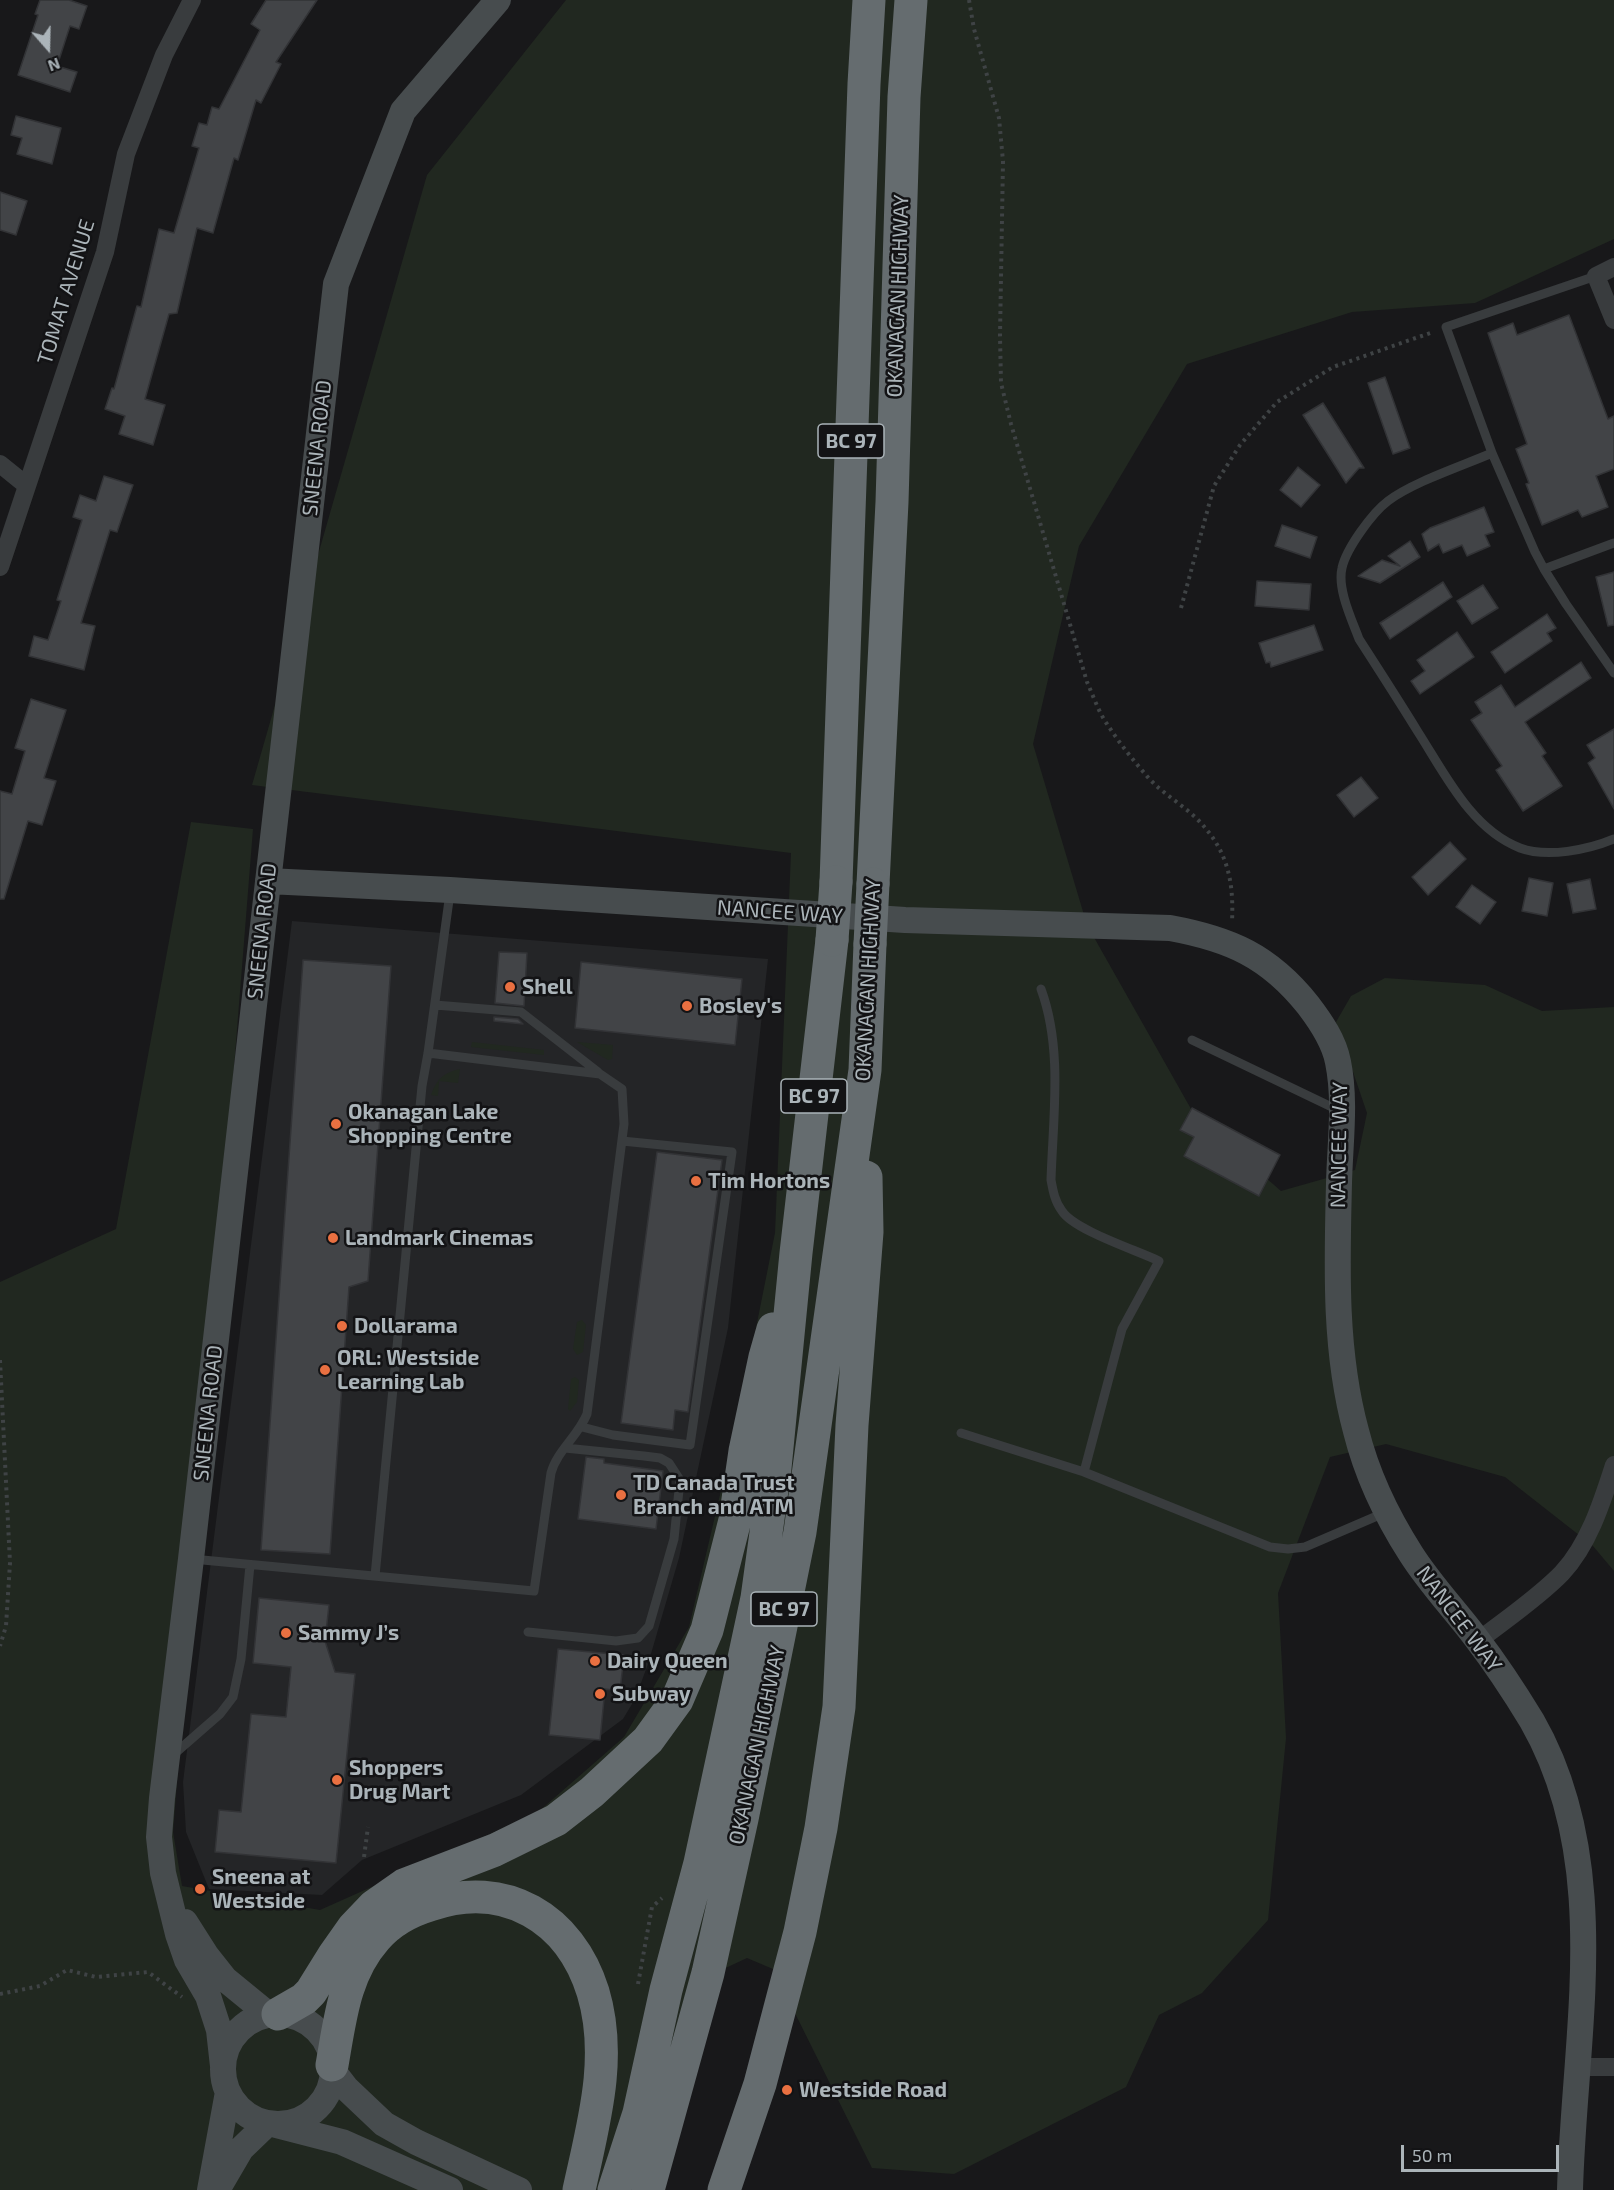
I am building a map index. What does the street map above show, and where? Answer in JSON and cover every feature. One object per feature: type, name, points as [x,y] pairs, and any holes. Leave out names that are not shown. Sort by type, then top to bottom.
[{"type":"highway","name":"OKANAGAN HIGHWAY","points":[[614,2190],[639,2113],[666,1990],[700,1863],[757,1598],[775,1468],[796,1253],[832,940],[836,882],[864,84],[870,0]]},
{"type":"highway","name":"OKANAGAN HIGHWAY","points":[[648,2190],[708,1973],[742,1819],[800,1532],[865,1071],[892,502],[904,97],[911,0]]},
{"type":"highway","points":[[724,2190],[766,2064],[800,1932],[821,1828],[839,1707],[852,1425],[867,1232],[865,1071]]},
{"type":"highway","points":[[274,2014],[304,1999],[311,1992],[347,1937],[374,1906],[404,1885],[495,1850],[555,1820],[592,1791],[648,1740],[677,1700],[707,1630],[735,1520],[745,1451],[765,1357],[796,1253]]},
{"type":"highway","points":[[332,2068],[344,1999],[350,1979],[376,1938],[398,1919],[419,1908],[446,1899],[468,1896],[504,1899],[522,1906],[542,1917],[563,1935],[581,1962],[593,1993],[601,2031],[598,2096],[579,2190]]},
{"type":"highway","points":[[737,2190],[740,2144]]},
{"type":"street","name":"TOMAT AVENUE","points":[[0,567],[105,252],[126,154],[164,55],[192,0]]},
{"type":"street","name":"SNEENA ROAD","points":[[223,2066],[222,2048],[208,1996],[187,1960],[164,1873],[159,1837],[336,284],[403,111],[498,0]]},
{"type":"street","points":[[1614,267],[1596,276],[1614,320]]},
{"type":"street","points":[[0,464],[26,485]]},
{"type":"street","name":"NANCEE WAY","points":[[268,881],[450,890],[904,920],[1170,928],[1203,934],[1232,944],[1265,962],[1294,987],[1328,1033],[1338,1059],[1342,1112],[1337,1285],[1346,1385],[1369,1475],[1386,1512],[1412,1555],[1478,1641],[1533,1723],[1559,1780],[1569,1814],[1579,1859],[1583,1984],[1570,2190]]},
{"type":"street","points":[[1478,1641],[1562,1573],[1581,1545],[1600,1509],[1614,1465]]},
{"type":"street","name":"SNEENA ROAD","points":[[172,1906],[225,1979],[274,2014]]},
{"type":"street","points":[[216,2190],[241,2149],[270,2124],[291,2123],[307,2115],[320,2104],[329,2088],[332,2068],[331,2054],[323,2038],[311,2025],[296,2017],[274,2014],[252,2020],[237,2032],[227,2048],[223,2066],[224,2079],[228,2092],[244,2113],[270,2124],[342,2142],[450,2190]]},
{"type":"street","points":[[1579,2067],[1614,2067]]},
{"type":"street","points":[[332,2068],[346,2088],[384,2124],[416,2142],[519,2190]]},
{"type":"street","points":[[210,2190],[228,2092]]},
{"type":"lane","points":[[1596,276],[1446,327],[1492,453],[1544,569],[1614,673]]},
{"type":"lane","points":[[1492,453],[1411,488],[1387,502],[1353,543],[1341,569],[1348,612],[1359,639],[1461,798],[1494,834],[1521,848],[1540,852],[1582,849],[1614,839]]},
{"type":"lane","points":[[1544,569],[1614,543]]},
{"type":"lane","points":[[375,1576],[422,1086],[450,890]]},
{"type":"lane","points":[[1041,989],[1052,1032],[1054,1069],[1051,1180],[1054,1197],[1062,1212],[1074,1224],[1159,1261],[1122,1329],[1084,1472]]},
{"type":"lane","points":[[191,1559],[534,1591],[550,1473],[554,1463],[582,1427],[587,1414],[624,1124],[622,1089],[521,1012],[435,1005]]},
{"type":"lane","points":[[1192,1040],[1342,1112]]},
{"type":"lane","points":[[428,1053],[600,1074]]},
{"type":"lane","points":[[582,1427],[613,1435],[690,1445],[732,1152],[622,1141]]},
{"type":"lane","points":[[961,1432],[1084,1472],[1270,1547],[1288,1549],[1305,1547],[1386,1512]]},
{"type":"lane","points":[[528,1632],[616,1641],[638,1638],[649,1626],[674,1539],[680,1480],[669,1463],[660,1458],[565,1448]]},
{"type":"lane","points":[[167,1761],[182,1745],[220,1714],[233,1698],[241,1659],[250,1565]]},
{"type":"path","points":[[969,0],[974,28],[999,118],[1003,161],[1001,383],[1011,424],[1087,682],[1106,722],[1145,774],[1160,790],[1195,817],[1214,840],[1227,863],[1232,883],[1232,944]]},
{"type":"path","points":[[1181,608],[1214,486],[1239,445],[1277,402],[1333,367],[1446,327]]},
{"type":"path","points":[[0,1360],[10,1563],[6,1626],[0,1646]]},
{"type":"path","points":[[364,1857],[368,1827]]},
{"type":"path","points":[[0,1994],[40,1986],[67,1970],[96,1977],[148,1972],[188,2002]]},
{"type":"shaded area","points":[[566,0],[1614,0],[1614,239],[1475,303],[1352,312],[1187,364],[1079,546],[1033,744],[1087,925],[1195,1116],[1281,1191],[1355,1170],[1367,1113],[1336,1022],[1351,996],[1385,978],[1485,985],[1542,1011],[1614,1007],[1614,1571],[1593,1546],[1505,1477],[1386,1444],[1330,1457],[1278,1593],[1286,1738],[1268,1920],[1202,1993],[1159,2015],[1126,2087],[954,2174],[872,2168],[773,1969],[747,1958],[717,1972],[618,2190],[0,2190],[0,1282],[116,1229],[191,822],[253,829],[173,1832],[182,1886],[320,1910],[537,1813],[624,1737],[689,1627],[738,1418],[775,1233],[791,853],[252,785],[427,175]]},
{"type":"shaded area","name":"Okanagan Lake Shopping Centre","points":[[292,921],[768,959],[728,1328],[679,1558],[648,1664],[635,1699],[623,1719],[521,1795],[362,1860],[322,1895],[209,1889],[186,1832],[183,1782]]},
{"type":"shaded area","points":[[472,1042],[544,1050],[544,1055],[471,1047]]},
{"type":"shaded area","points":[[577,1042],[613,1045],[612,1059],[608,1060]]},
{"type":"shaded area","points":[[460,1069],[458,1083],[439,1081],[438,1096],[431,1095],[436,1085],[441,1078],[449,1072]]},
{"type":"shaded area","points":[[582,1320],[586,1325],[583,1352],[577,1355],[573,1349],[577,1322]]},
{"type":"shaded area","points":[[575,1377],[579,1380],[577,1402],[570,1411],[568,1409],[571,1379]]},
{"type":"building","points":[[40,0],[69,0],[87,6],[79,29],[70,26],[57,66],[77,72],[70,92],[18,75],[38,15],[35,14]]},
{"type":"building","points":[[266,0],[317,0],[276,62],[281,64],[261,103],[256,100],[238,160],[234,158],[213,233],[197,228],[177,313],[169,314],[145,399],[165,405],[153,445],[119,434],[125,416],[105,409],[112,388],[114,389],[137,306],[141,307],[159,229],[174,233],[199,148],[192,146],[199,123],[207,125],[212,107],[219,109],[260,30],[251,24]]},
{"type":"building","points":[[16,116],[61,128],[52,164],[17,154],[22,138],[11,135]]},
{"type":"building","points":[[0,192],[27,201],[16,235],[0,230]]},
{"type":"building","points":[[1569,315],[1608,419],[1614,416],[1614,469],[1596,476],[1608,507],[1582,517],[1578,510],[1542,525],[1526,484],[1529,483],[1516,449],[1527,444],[1488,333],[1513,323],[1517,335]]},
{"type":"building","points":[[1385,377],[1410,448],[1393,454],[1368,383]]},
{"type":"building","points":[[1323,403],[1364,468],[1359,468],[1346,483],[1303,415]]},
{"type":"building","points":[[1298,467],[1320,485],[1301,507],[1280,490]]},
{"type":"building","points":[[104,476],[133,485],[117,532],[110,530],[81,623],[95,626],[84,670],[29,656],[34,636],[48,640],[61,601],[57,600],[82,520],[73,517],[80,495],[96,501]]},
{"type":"building","points":[[1484,507],[1494,532],[1485,535],[1490,546],[1467,556],[1462,545],[1443,553],[1439,544],[1428,551],[1422,534],[1430,528]]},
{"type":"building","points":[[1282,525],[1317,537],[1310,558],[1275,546]]},
{"type":"building","points":[[1410,541],[1420,557],[1380,583],[1358,576],[1382,560],[1400,566],[1388,556]]},
{"type":"building","points":[[1614,572],[1614,625],[1608,626],[1596,577]]},
{"type":"building","points":[[1257,581],[1311,584],[1309,610],[1255,606]]},
{"type":"building","points":[[1443,582],[1452,597],[1390,639],[1380,623]]},
{"type":"building","points":[[1483,585],[1498,608],[1472,624],[1457,601]]},
{"type":"building","points":[[1547,614],[1556,628],[1547,633],[1552,641],[1505,673],[1491,652]]},
{"type":"building","points":[[1314,625],[1323,650],[1271,667],[1270,662],[1266,663],[1259,643]]},
{"type":"building","points":[[1457,632],[1474,657],[1420,694],[1411,681],[1425,671],[1417,660]]},
{"type":"building","points":[[1581,662],[1591,678],[1525,722],[1546,753],[1542,756],[1562,786],[1523,811],[1496,770],[1502,766],[1471,720],[1482,713],[1475,702],[1501,685],[1515,707]]},
{"type":"building","points":[[31,699],[66,710],[44,778],[56,781],[42,825],[28,821],[4,899],[0,899],[0,791],[12,794],[25,751],[15,748]]},
{"type":"building","points":[[1614,729],[1614,809],[1588,763],[1595,758],[1587,745]]},
{"type":"building","points":[[1361,777],[1378,798],[1354,817],[1337,795]]},
{"type":"building","points":[[1450,842],[1466,859],[1428,895],[1412,877]]},
{"type":"building","points":[[1529,878],[1553,883],[1547,916],[1522,911]]},
{"type":"building","points":[[1590,879],[1596,909],[1573,913],[1567,884]]},
{"type":"building","points":[[1472,885],[1496,902],[1480,924],[1456,907]]},
{"type":"building","name":"Shell","points":[[499,952],[527,953],[524,1006],[495,1003]]},
{"type":"building","name":"Okanagan Lake Shopping Centre","points":[[303,960],[391,966],[368,1281],[349,1287],[330,1554],[261,1550]]},
{"type":"building","points":[[581,962],[742,979],[735,1045],[575,1028]]},
{"type":"building","points":[[494,1017],[518,1019],[523,1024],[494,1021]]},
{"type":"building","points":[[1192,1108],[1280,1155],[1259,1196],[1184,1156],[1194,1137],[1180,1130]]},
{"type":"building","points":[[657,1152],[722,1160],[688,1412],[675,1410],[673,1430],[621,1423]]},
{"type":"building","name":"TD Canada Trust Branch and ATM","points":[[586,1457],[604,1459],[604,1463],[663,1471],[656,1529],[578,1519]]},
{"type":"building","points":[[259,1598],[329,1605],[325,1641],[335,1672],[355,1674],[336,1863],[215,1852],[219,1810],[241,1812],[251,1714],[286,1717],[291,1667],[253,1663]]},
{"type":"building","points":[[558,1649],[624,1655],[620,1691],[605,1689],[600,1740],[549,1735]]},
{"type":"place","name":"Shell","points":[[510,987]]},
{"type":"place","name":"Bosley's","points":[[687,1006]]},
{"type":"place","name":"Okanagan Lake Shopping Centre","points":[[336,1124]]},
{"type":"place","name":"Tim Hortons","points":[[696,1181]]},
{"type":"place","name":"Landmark Cinemas","points":[[333,1238]]},
{"type":"place","name":"Dollarama","points":[[342,1326]]},
{"type":"place","name":"ORL: Westside Learning Lab","points":[[325,1370]]},
{"type":"place","name":"TD Canada Trust Branch and ATM","points":[[621,1495]]},
{"type":"place","name":"Sammy J’s","points":[[286,1633]]},
{"type":"place","name":"Dairy Queen","points":[[595,1661]]},
{"type":"place","name":"Subway","points":[[600,1694]]},
{"type":"place","name":"Shoppers Drug Mart","points":[[337,1780]]},
{"type":"place","name":"Sneena at Westside","points":[[200,1889]]},
{"type":"place","name":"Westside Road","points":[[787,2090]]}]
